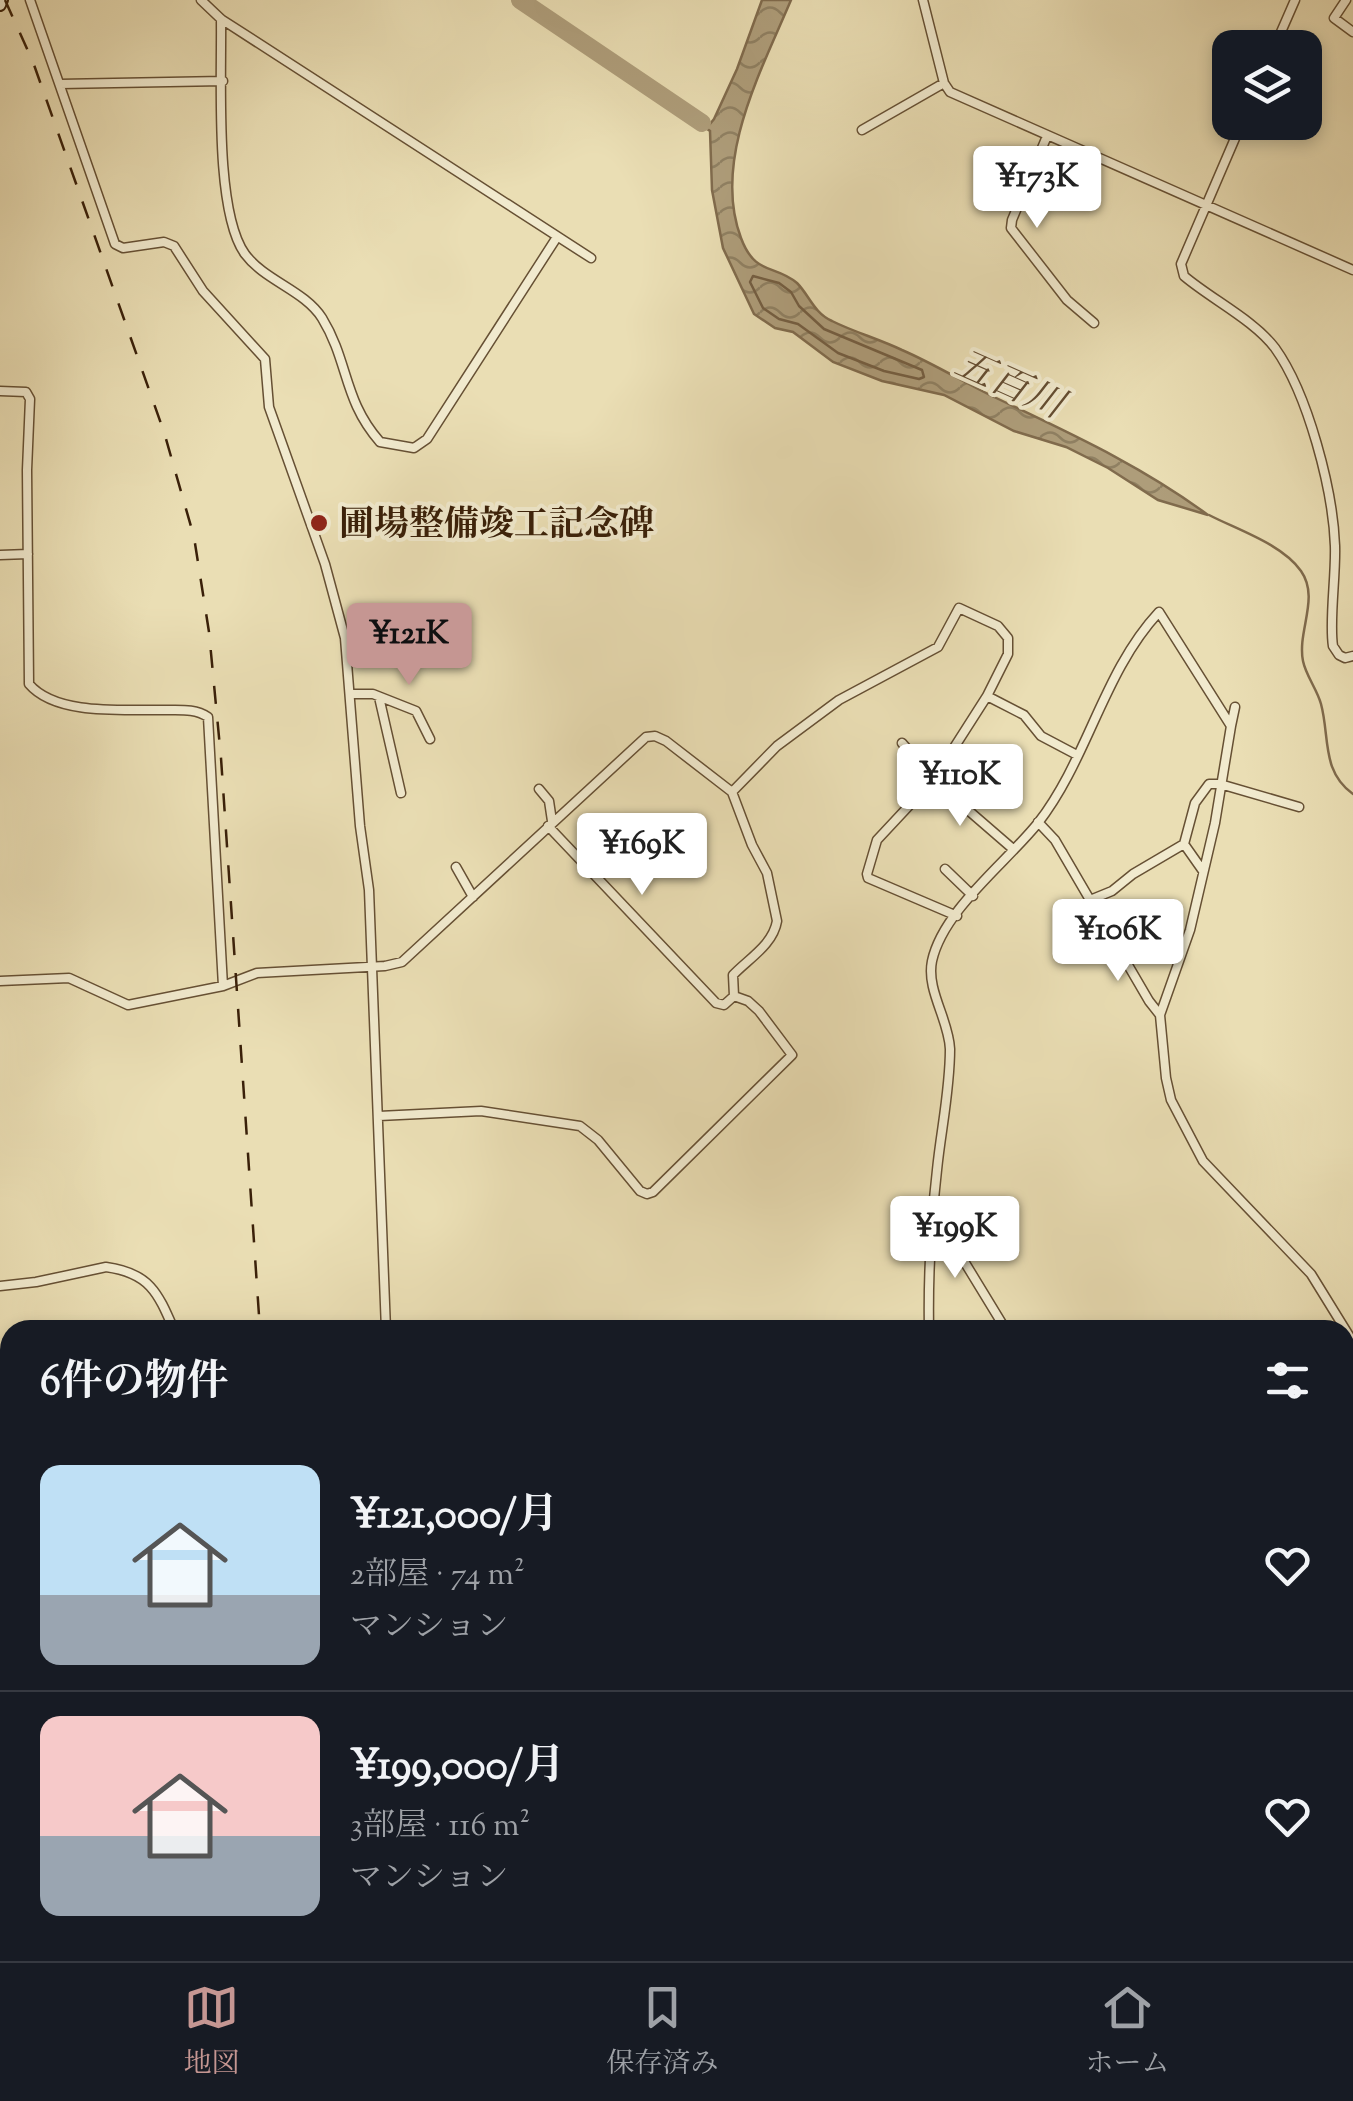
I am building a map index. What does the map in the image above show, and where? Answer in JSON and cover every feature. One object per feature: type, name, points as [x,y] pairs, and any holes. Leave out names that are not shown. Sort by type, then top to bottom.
[{"type":"street","points":[[30,0],[115,244],[123,248],[164,242],[176,248],[204,291],[265,359],[269,407],[336,598],[345,638],[369,890],[386,1320]]},
{"type":"street","points":[[201,0],[221,18],[591,258]]},
{"type":"street","points":[[923,0],[950,92],[1353,270]]},
{"type":"street","points":[[1282,30],[1295,0]]},
{"type":"street","points":[[1346,0],[1334,18],[1353,32]]},
{"type":"street","points":[[221,18],[225,182],[237,241],[262,272],[316,309],[336,346],[355,409],[384,444],[414,448],[427,439],[558,237]]},
{"type":"street","points":[[60,84],[222,81]]},
{"type":"street","points":[[862,130],[944,82]]},
{"type":"street","points":[[1048,136],[1012,228],[1067,300],[1094,324]]},
{"type":"street","points":[[1234,140],[1182,256],[1184,276],[1262,334],[1288,371],[1331,488],[1336,585],[1334,646],[1338,655],[1353,656]]},
{"type":"street","points":[[0,391],[26,392],[30,396],[28,679],[33,689],[66,704],[97,709],[186,710],[208,716],[223,986]]},
{"type":"street","points":[[0,554],[28,554]]},
{"type":"street","points":[[732,792],[778,746],[839,700],[934,650],[944,641],[959,608],[998,626],[1008,638],[1008,654],[988,696],[934,780],[877,840],[867,876],[957,916]]},
{"type":"street","points":[[929,1320],[934,1212],[950,1047],[932,968],[936,948],[973,896],[1038,822],[1077,755],[1124,658],[1158,612],[1232,726]]},
{"type":"street","points":[[351,694],[380,696],[416,710],[430,739]]},
{"type":"street","points":[[380,696],[400,792]]},
{"type":"street","points":[[988,696],[1024,715],[1041,736],[1077,755]]},
{"type":"street","points":[[1235,707],[1216,822],[1190,930],[1160,1014],[1171,1100],[1203,1161],[1311,1274],[1339,1320]]},
{"type":"street","points":[[0,981],[69,978],[128,1006],[223,986],[256,973],[394,964],[407,958],[650,736],[666,740],[732,792],[767,873],[777,921],[774,934],[733,975],[734,996]]},
{"type":"street","points":[[902,743],[934,780],[1013,849]]},
{"type":"street","points":[[1090,900],[1112,891],[1132,874],[1184,844],[1199,793],[1209,784],[1299,807]]},
{"type":"street","points":[[539,789],[550,801],[550,824],[716,1004],[724,1005],[734,996]]},
{"type":"street","points":[[1038,822],[1055,840],[1160,1014]]},
{"type":"street","points":[[1184,844],[1203,871]]},
{"type":"street","points":[[456,868],[473,898]]},
{"type":"street","points":[[945,869],[973,896]]},
{"type":"street","points":[[379,1116],[481,1111],[580,1126],[598,1140],[640,1191],[650,1194],[791,1058],[790,1051],[774,1035],[759,1010],[748,1000],[734,996]]},
{"type":"street","points":[[934,1212],[1000,1320]]},
{"type":"street","points":[[0,1286],[117,1268],[152,1286],[169,1320]]},
{"type":"water","points":[[762,0],[791,0],[754,86],[736,148],[732,178],[734,209],[741,238],[753,258],[797,283],[826,318],[913,355],[1102,450],[1208,515],[1158,500],[1066,447],[1014,431],[944,395],[882,381],[833,362],[793,332],[775,328],[754,314],[723,248],[712,190],[710,131],[685,113],[710,124],[714,119]]},
{"type":"waterway","points":[[520,0],[702,123]]},
{"type":"waterway","name":"五百川","points":[[1209,515],[1271,545],[1301,571],[1308,592],[1303,661],[1321,704],[1331,764],[1353,794]]},
{"type":"railway","points":[[5,0],[33,62],[164,432],[194,537],[209,632],[221,758],[259,1320]]},
{"type":"place","name":"圃場整備竣工記念碑","points":[[319,523]]}]
